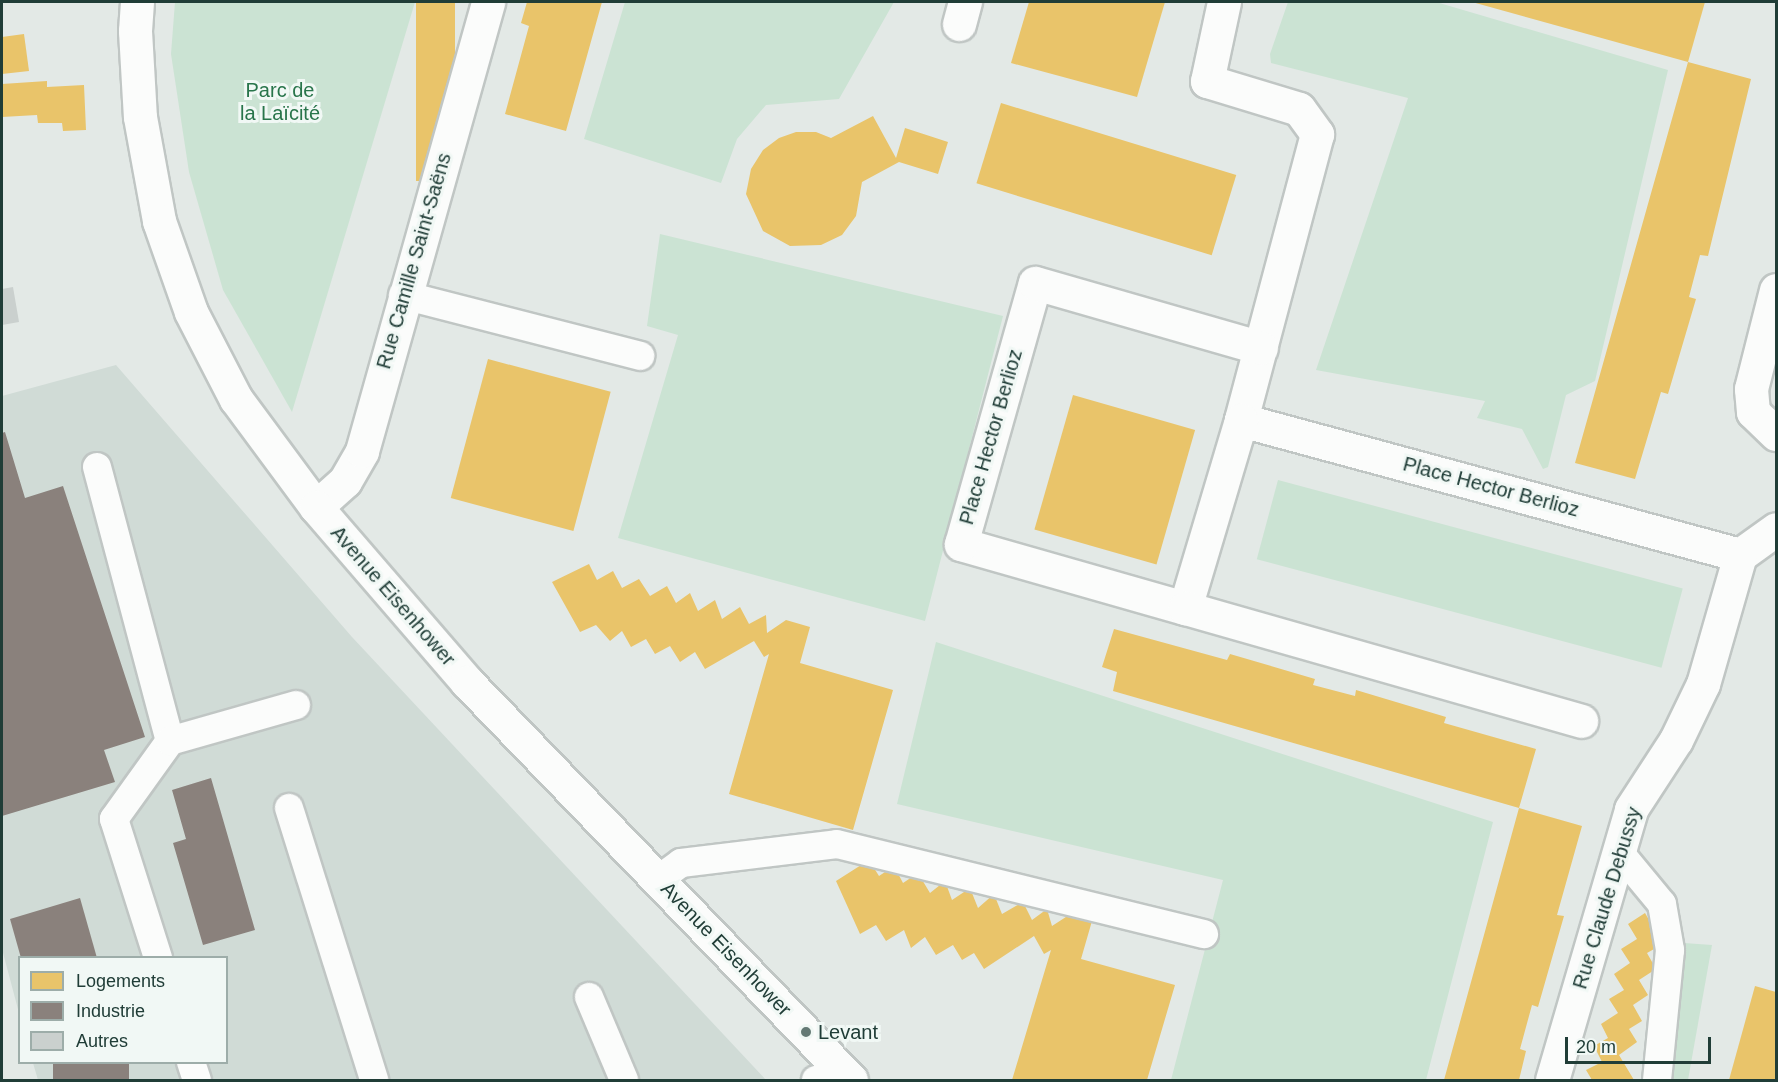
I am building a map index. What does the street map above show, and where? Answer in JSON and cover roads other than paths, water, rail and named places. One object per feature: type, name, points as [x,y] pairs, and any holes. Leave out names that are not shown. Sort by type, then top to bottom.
[{"type":"street","name":"Avenue Eisenhower","points":[[137,2],[140,117],[159,221],[184,292],[237,399],[316,507],[466,682],[658,879],[837,1078]]},
{"type":"street","name":"Rue Camille Saint-Saëns","points":[[316,507],[345,481],[362,451],[403,295],[488,2]]},
{"type":"street","points":[[1224,2],[1207,81],[1299,109],[1317,134],[1241,420],[1185,608],[1581,721]]},
{"type":"street","name":"Place Hector Berlioz","points":[[1185,608],[961,544],[1031,295],[1035,284],[1261,348]]},
{"type":"street","points":[[1776,290],[1751,389],[1753,412],[1776,434]]},
{"type":"street","name":"Place Hector Berlioz","points":[[1241,420],[1740,555]]},
{"type":"street","points":[[1740,555],[1776,530]]},
{"type":"street","name":"Rue Claude Debussy","points":[[1552,1080],[1631,809],[1676,740],[1703,684],[1740,555]]},
{"type":"lane","points":[[403,295],[640,356]]},
{"type":"lane","points":[[97,467],[170,741]]},
{"type":"lane","points":[[158,956],[114,819],[170,741],[296,705]]},
{"type":"lane","points":[[289,808],[374,1080]]},
{"type":"lane","points":[[658,879],[681,863],[837,844],[1204,934]]},
{"type":"lane","points":[[1619,852],[1662,904],[1670,950],[1657,1080]]},
{"type":"lane","points":[[589,997],[624,1080]]},
{"type":"lane","points":[[192,1064],[197,1080]]},
{"type":"place","name":"Levant","points":[[806,1032]]},
{"type":"park label","name":"Parc de la Laïcité","points":[[280,102]]}]
